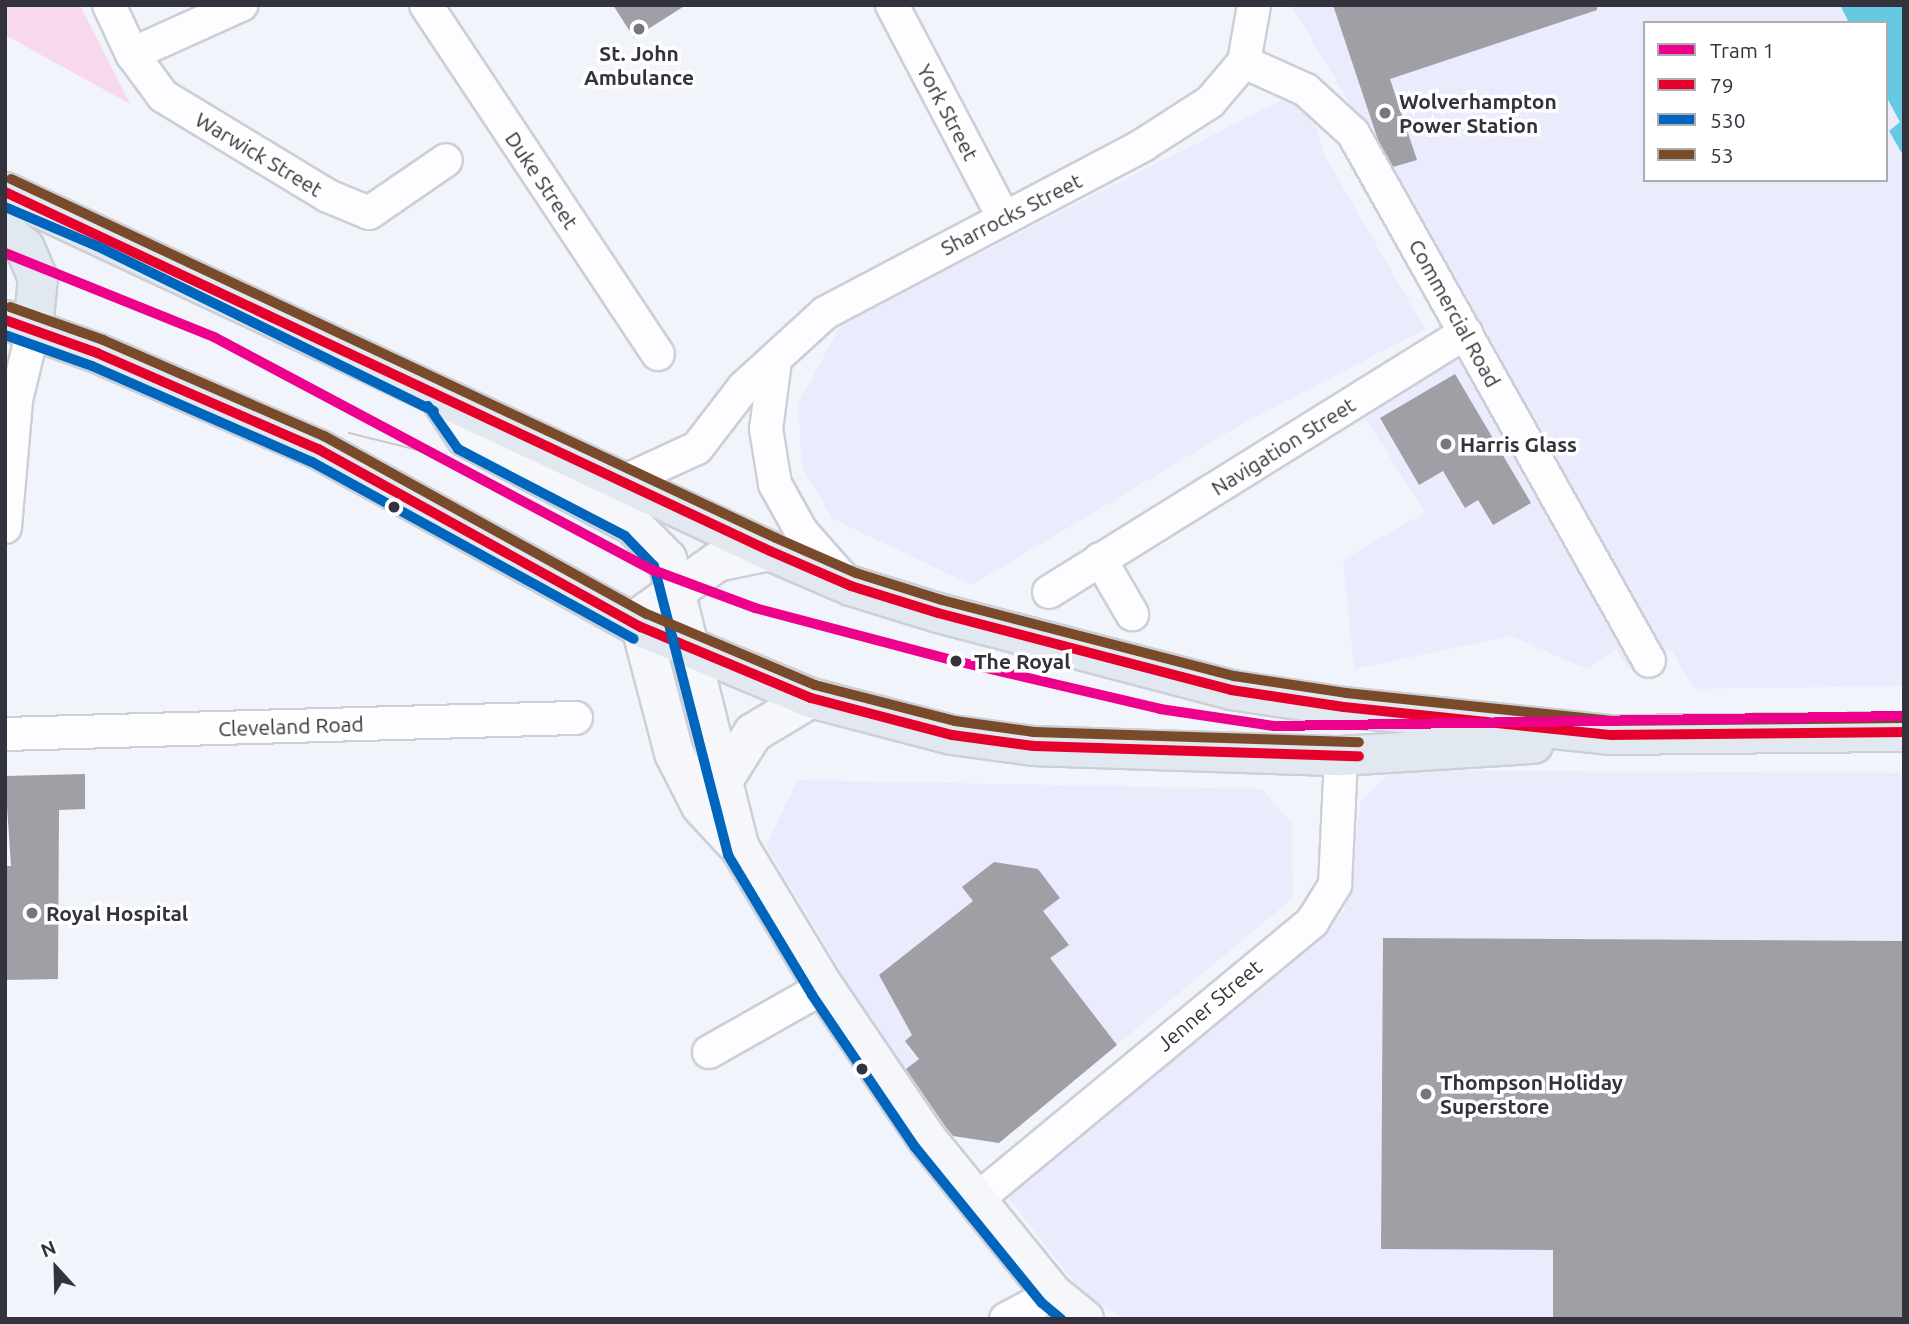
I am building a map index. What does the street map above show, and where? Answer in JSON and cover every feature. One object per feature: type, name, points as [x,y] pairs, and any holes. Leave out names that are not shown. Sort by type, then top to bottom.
[{"type":"highway","points":[[5,192],[103,233],[440,398],[851,586],[1231,690],[1612,735]]},
{"type":"highway","points":[[5,231],[25,248],[38,278],[15,334],[318,449],[641,627],[687,650],[811,698],[952,735],[1033,746],[1341,756],[1416,754],[1612,735],[1904,732]]},
{"type":"street","name":"Warwick Street","points":[[109,5],[132,54],[163,96],[328,196],[369,213],[446,160]]},
{"type":"street","points":[[132,54],[241,5]]},
{"type":"street","name":"Duke Street","points":[[426,5],[658,354]]},
{"type":"street","name":"York Street","points":[[892,5],[1004,218]]},
{"type":"street","points":[[1244,62],[1254,5]]},
{"type":"street","name":"Sharrocks Street","points":[[623,482],[697,448],[744,387],[825,313],[1143,145],[1210,102],[1244,62]]},
{"type":"street","name":"Commercial Road","points":[[1244,62],[1306,90],[1353,133],[1649,661]]},
{"type":"street","name":"Navigation Street","points":[[1049,592],[1466,332]]},
{"type":"street","points":[[5,527],[16,400],[15,334]]},
{"type":"street","points":[[775,361],[766,429],[775,484],[801,531],[851,586]]},
{"type":"street","points":[[440,398],[467,437],[654,541],[667,559],[687,650],[740,848]]},
{"type":"street","points":[[770,551],[717,562],[647,610],[641,627],[674,753],[701,806],[740,848],[824,988],[975,1201],[1053,1294],[1084,1319]]},
{"type":"street","points":[[1100,559],[1132,614]]},
{"type":"street","points":[[723,781],[753,733],[811,698]]},
{"type":"street","name":"Cleveland Road","points":[[5,734],[576,718]]},
{"type":"street","name":"Jenner Street","points":[[975,1201],[1312,922],[1335,885],[1341,756]]},
{"type":"street","points":[[709,1052],[824,988]]},
{"type":"street","points":[[1006,1319],[1053,1294]]},
{"type":"shaded area","points":[[5,5],[80,5],[130,104],[5,35]]},
{"type":"shaded area","points":[[1291,5],[1840,5],[1848,21],[1643,21],[1643,182],[1888,182],[1888,100],[1900,122],[1890,131],[1904,157],[1904,686],[1694,689],[1671,649],[1629,669],[1616,649],[1587,669],[1511,636],[1354,669],[1343,560],[1425,512],[1358,407],[1489,336]]},
{"type":"shaded area","points":[[1282,100],[1311,110],[1325,156],[1425,329],[1242,424],[972,585],[833,519],[802,467],[798,404],[842,323]]},
{"type":"shaded area","points":[[1393,770],[1904,773],[1904,1319],[1128,1319],[1087,1299],[1008,1197],[1311,946],[1344,911],[1361,800]]},
{"type":"shaded area","points":[[798,780],[1262,789],[1292,824],[1293,898],[999,1143],[947,1135],[901,1073],[766,845]]},
{"type":"water","points":[[1840,5],[1904,5],[1904,157],[1889,131],[1900,122],[1888,100],[1888,21],[1848,21]]},
{"type":"building","name":"St. John Ambulance","points":[[613,5],[686,5],[634,38]]},
{"type":"building","name":"Wolverhampton Power Station","points":[[1333,5],[1597,5],[1597,10],[1390,79],[1417,160],[1393,167],[1378,140]]},
{"type":"building","name":"Harris Glass","points":[[1455,374],[1531,503],[1493,525],[1478,500],[1465,508],[1443,471],[1419,485],[1380,418]]},
{"type":"building","name":"Royal Hospital","points":[[85,774],[85,809],[59,810],[58,979],[5,980],[5,866],[11,866],[5,776]]},
{"type":"building","points":[[994,862],[1038,869],[1060,898],[1043,911],[1069,945],[1050,958],[1117,1045],[999,1143],[953,1136],[945,1126],[906,1069],[919,1059],[905,1041],[912,1035],[879,975],[973,901],[962,887]]},
{"type":"building","points":[[1383,938],[1904,941],[1904,1319],[1553,1319],[1553,1250],[1381,1249]]},
{"type":"tram line","name":"1","points":[[5,253],[214,337],[653,570],[755,608],[956,661],[1160,709],[1274,726],[1904,716]]},
{"type":"tram line","points":[[349,433],[438,455]]},
{"type":"transit line","name":"53","points":[[11,179],[776,538],[856,573],[942,600],[1234,676],[1346,693],[1613,721],[1904,718]]},
{"type":"transit line","name":"79","points":[[5,192],[770,551],[851,586],[938,613],[1231,690],[1344,707],[1612,735],[1904,732]]},
{"type":"transit line","name":"530","points":[[5,207],[97,246],[434,411]]},
{"type":"transit line","name":"53","points":[[10,307],[103,340],[324,436],[647,614],[815,685],[955,721],[1034,732],[1359,742]]},
{"type":"transit line","name":"79","points":[[5,320],[97,353],[318,449],[641,627],[811,698],[952,735],[1033,746],[1359,756]]},
{"type":"transit line","name":"530","points":[[5,335],[92,366],[312,462],[634,639]]},
{"type":"transit line","name":"530","points":[[428,406],[458,449],[625,536],[654,566],[728,855],[812,995],[915,1147],[1042,1303],[1061,1319]]},
{"type":"place","name":"St. John Ambulance","points":[[639,29]]},
{"type":"place","name":"Wolverhampton Power Station","points":[[1385,113]]},
{"type":"place","name":"Harris Glass","points":[[1446,444]]},
{"type":"place","name":"The Royal","points":[[956,661]]},
{"type":"place","name":"Royal Hospital","points":[[32,913]]},
{"type":"place","name":"Thompson Holiday Superstore","points":[[1426,1094]]}]
